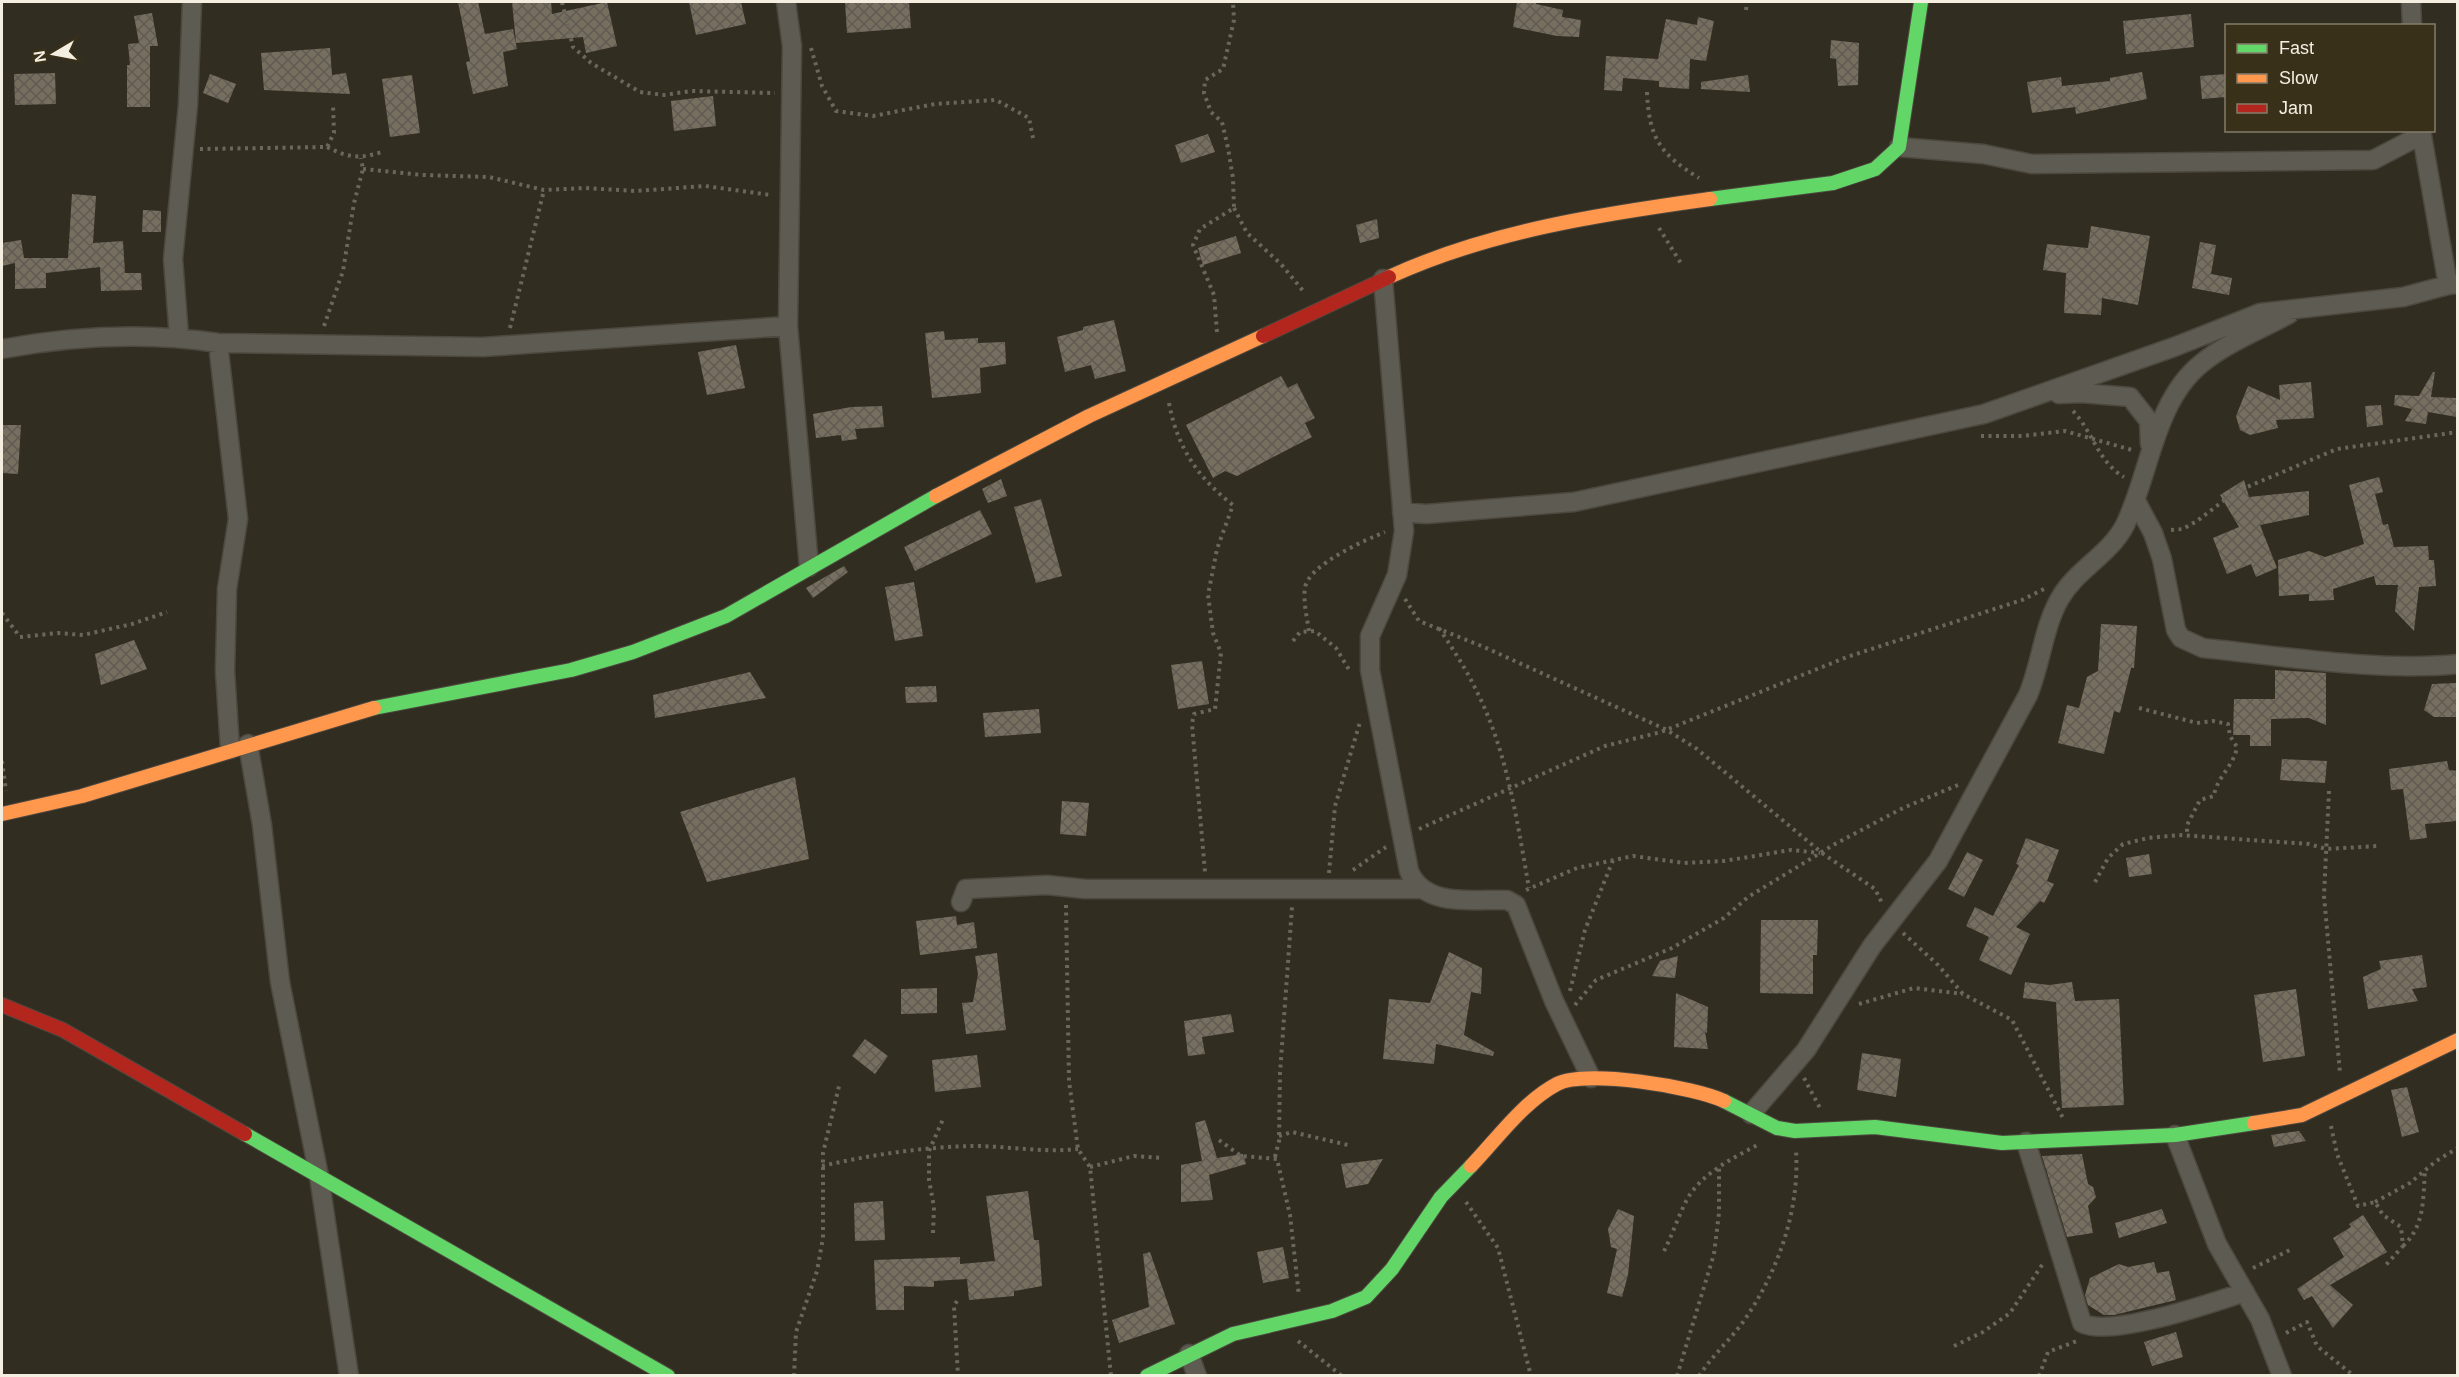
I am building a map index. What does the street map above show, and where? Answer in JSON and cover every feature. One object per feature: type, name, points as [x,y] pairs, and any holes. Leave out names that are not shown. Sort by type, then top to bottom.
[{"type":"street","points":[[179,337],[173,259],[185,149],[192,2]]},
{"type":"street","points":[[786,2],[792,46],[788,326],[809,567]]},
{"type":"street","points":[[6,813],[82,796],[357,711],[514,683],[571,670],[633,652],[726,616],[947,490],[1223,353],[1422,262],[1507,236],[1653,207],[1833,183],[1875,169],[1899,147],[1920,2]]},
{"type":"street","points":[[2411,2],[2412,24]]},
{"type":"street","points":[[1402,516],[1574,502],[1984,414],[2042,396],[2260,313],[2403,297],[2452,284],[2421,133],[2373,160],[2032,164],[1983,154],[1899,147]]},
{"type":"street","points":[[1383,279],[1404,531],[1394,582],[1370,636],[1370,670],[1409,871],[1419,889]]},
{"type":"street","points":[[1751,1114],[1794,1065],[1891,920],[1938,861],[1984,772],[2028,695],[2036,677],[2049,624],[2060,600],[2080,572],[2108,549],[2119,536],[2138,494],[2164,416],[2200,364],[2296,310]]},
{"type":"street","points":[[2,349],[105,338],[179,337],[218,343],[506,346],[788,326]]},
{"type":"street","points":[[218,343],[238,519],[227,589],[225,671],[230,749]]},
{"type":"street","points":[[2042,396],[2081,393],[2130,397],[2149,421],[2151,455]]},
{"type":"street","points":[[2138,494],[2162,559],[2176,630],[2188,643],[2202,648],[2376,664],[2431,667],[2457,664]]},
{"type":"street","points":[[248,744],[262,825],[280,982],[319,1176],[349,1376]]},
{"type":"street","points":[[961,902],[966,889],[1047,885],[1085,889],[1419,889],[1441,898],[1507,900],[1516,905],[1522,915],[1565,1023],[1591,1078]]},
{"type":"street","points":[[2,1005],[63,1030],[668,1376]]},
{"type":"street","points":[[1147,1376],[1233,1334],[1332,1311],[1360,1301],[1375,1291],[1451,1187],[1537,1097],[1559,1083],[1591,1078],[1624,1079],[1706,1092],[1777,1128],[1792,1130],[1875,1127],[1981,1142],[2175,1136],[2302,1115],[2457,1040]]},
{"type":"street","points":[[2175,1136],[2217,1244],[2241,1285],[2269,1342],[2282,1376]]},
{"type":"street","points":[[2026,1142],[2082,1323],[2091,1328],[2108,1327],[2162,1316],[2241,1285]]},
{"type":"street","points":[[1189,1354],[1197,1376]]},
{"type":"path","points":[[562,2],[573,47],[591,63],[640,92],[664,95],[691,91],[790,92]]},
{"type":"path","points":[[1233,2],[1234,20],[1222,69],[1205,80],[1204,93],[1211,112],[1222,122],[1233,178],[1234,208],[1247,233],[1281,264],[1301,287],[1316,311]]},
{"type":"path","points":[[1746,10],[1747,2]]},
{"type":"path","points":[[792,46],[813,49],[822,86],[836,111],[873,116],[935,104],[996,100],[1029,118],[1033,138]]},
{"type":"path","points":[[1647,92],[1648,120],[1656,141],[1673,162],[1701,179],[1723,198]]},
{"type":"path","points":[[327,147],[334,133],[333,105]]},
{"type":"path","points":[[185,149],[327,147],[341,154],[362,158],[382,152]]},
{"type":"path","points":[[319,344],[342,272],[354,203],[363,169],[362,158]]},
{"type":"path","points":[[363,169],[422,175],[489,177],[544,190],[585,188],[636,191],[705,186],[789,197]]},
{"type":"path","points":[[506,346],[544,190]]},
{"type":"path","points":[[1653,207],[1661,232],[1682,265]]},
{"type":"path","points":[[1223,353],[1214,323],[1214,295],[1193,245],[1200,229],[1234,208]]},
{"type":"path","points":[[1165,381],[1172,417],[1188,455],[1201,477],[1233,505],[1218,549],[1208,595],[1214,633],[1221,653],[1215,709],[1194,714],[1192,724],[1207,888]]},
{"type":"path","points":[[2042,396],[2061,399],[2083,422],[2112,470],[2138,494]]},
{"type":"path","points":[[1970,436],[2022,436],[2065,431],[2151,455]]},
{"type":"path","points":[[2153,533],[2183,529],[2235,492],[2337,449],[2457,432]]},
{"type":"path","points":[[1309,631],[1305,586],[1314,572],[1362,541],[1388,531],[1402,516]]},
{"type":"path","points":[[1394,582],[1419,621],[1666,730],[1697,749],[1822,853],[1875,889],[1891,920],[1938,965],[1963,994]]},
{"type":"path","points":[[1326,888],[1402,836],[1605,746],[1666,730],[1847,657],[2022,600],[2051,586]]},
{"type":"path","points":[[2,613],[20,637],[58,633],[83,635],[132,624],[166,612]]},
{"type":"path","points":[[1439,628],[1476,689],[1498,744],[1529,888]]},
{"type":"path","points":[[1293,641],[1300,632],[1315,631],[1336,648],[1355,680]]},
{"type":"path","points":[[2139,708],[2197,723],[2213,721],[2228,724],[2230,736],[2237,747],[2235,759],[2215,787],[2214,796],[2200,800],[2187,825],[2187,836]]},
{"type":"path","points":[[1326,888],[1333,849],[1335,806],[1361,716]]},
{"type":"path","points":[[2,761],[6,813]]},
{"type":"path","points":[[1565,1023],[1572,1008],[1596,980],[1672,948],[1724,918],[1748,897],[1822,853],[1903,808],[1984,772]]},
{"type":"path","points":[[2329,791],[2324,896],[2337,1097],[2332,1134],[2358,1206],[2375,1202],[2410,1183],[2457,1148]]},
{"type":"path","points":[[2095,882],[2108,858],[2123,844],[2148,838],[2187,836],[2301,843],[2326,849],[2378,846]]},
{"type":"path","points":[[1507,900],[1577,868],[1633,856],[1684,863],[1724,861],[1791,850],[1822,853]]},
{"type":"path","points":[[1565,1023],[1585,930],[1613,860]]},
{"type":"path","points":[[1065,887],[1069,1081],[1078,1149],[1090,1167],[1111,1376]]},
{"type":"path","points":[[1294,888],[1280,1073],[1279,1136],[1275,1157],[1279,1165],[1290,1215],[1298,1274],[1300,1318]]},
{"type":"path","points":[[1857,1004],[1914,988],[1963,994],[2012,1020],[2034,1059],[2054,1103],[2068,1126],[2083,1139]]},
{"type":"path","points":[[1794,1065],[1811,1086],[1827,1129]]},
{"type":"path","points":[[794,1376],[796,1332],[817,1271],[823,1238],[822,1166],[840,1082]]},
{"type":"path","points":[[933,1233],[934,1207],[929,1180],[929,1151],[944,1117]]},
{"type":"path","points":[[1664,1251],[1688,1198],[1697,1185],[1719,1166],[1792,1130],[1796,1179],[1790,1219],[1781,1250],[1743,1321],[1699,1376]]},
{"type":"path","points":[[1279,1136],[1292,1132],[1348,1144]]},
{"type":"path","points":[[1219,1140],[1241,1156],[1275,1157]]},
{"type":"path","points":[[822,1166],[869,1156],[972,1146],[1053,1152],[1078,1149]]},
{"type":"path","points":[[1090,1167],[1134,1156],[1162,1158]]},
{"type":"path","points":[[1677,1376],[1714,1254],[1719,1214],[1719,1166]]},
{"type":"path","points":[[2385,1266],[2416,1234],[2422,1208],[2425,1170]]},
{"type":"path","points":[[1451,1187],[1471,1207],[1498,1248],[1531,1376]]},
{"type":"path","points":[[2375,1202],[2384,1215],[2401,1227],[2403,1246]]},
{"type":"path","points":[[1954,1346],[1983,1332],[2010,1313],[2056,1244]]},
{"type":"path","points":[[2241,1285],[2292,1249]]},
{"type":"path","points":[[957,1301],[954,1306],[958,1376]]},
{"type":"path","points":[[2269,1342],[2307,1322],[2317,1346],[2354,1376]]},
{"type":"path","points":[[1280,1323],[1303,1346],[1342,1376]]},
{"type":"path","points":[[2039,1376],[2048,1352],[2075,1343],[2091,1328]]},
{"type":"building","points":[[458,2],[478,2],[485,34],[513,29],[517,49],[503,52],[508,86],[473,94],[466,62],[470,61]]},
{"type":"building","points":[[512,2],[551,2],[552,14],[607,2],[617,46],[586,53],[583,37],[516,43]]},
{"type":"building","points":[[689,2],[741,2],[746,24],[696,35]]},
{"type":"building","points":[[845,2],[909,2],[911,28],[847,33]]},
{"type":"building","points":[[1517,2],[1536,2],[1536,4],[1563,10],[1562,17],[1581,20],[1579,37],[1557,36],[1513,27]]},
{"type":"building","points":[[152,13],[158,46],[150,46],[150,107],[127,107],[127,65],[130,65],[128,44],[139,43],[134,16]]},
{"type":"building","points":[[2191,14],[2194,47],[2126,54],[2123,21]]},
{"type":"building","points":[[1698,17],[1714,21],[1706,61],[1690,59],[1689,89],[1659,87],[1659,81],[1623,78],[1622,91],[1604,90],[1606,56],[1658,59],[1666,19],[1697,25]]},
{"type":"building","points":[[1831,40],[1859,43],[1858,85],[1838,86],[1836,59],[1830,58]]},
{"type":"building","points":[[330,48],[332,75],[346,73],[350,94],[264,90],[261,53]]},
{"type":"building","points":[[2142,72],[2147,99],[2076,114],[2075,107],[2032,113],[2027,82],[2061,77],[2062,86],[2110,81],[2110,78]]},
{"type":"building","points":[[55,73],[56,104],[15,105],[14,74]]},
{"type":"building","points":[[210,74],[236,84],[228,103],[203,93]]},
{"type":"building","points":[[2225,74],[2225,97],[2202,99],[2200,76]]},
{"type":"building","points":[[412,75],[420,133],[390,137],[382,79]]},
{"type":"building","points":[[1748,75],[1750,92],[1701,89],[1701,82]]},
{"type":"building","points":[[713,96],[716,126],[674,131],[671,101]]},
{"type":"building","points":[[1208,134],[1215,152],[1181,163],[1175,145]]},
{"type":"building","points":[[72,194],[96,196],[93,243],[123,241],[125,273],[141,273],[142,290],[101,291],[100,267],[46,273],[46,288],[15,289],[15,263],[2,266],[2,243],[21,240],[24,258],[68,258]]},
{"type":"building","points":[[143,210],[161,211],[161,232],[142,232]]},
{"type":"building","points":[[1377,219],[1379,238],[1360,243],[1356,225]]},
{"type":"building","points":[[2091,226],[2150,236],[2138,305],[2102,298],[2101,315],[2064,313],[2066,273],[2043,270],[2047,244],[2088,248]]},
{"type":"building","points":[[1236,236],[1241,253],[1203,265],[1198,248]]},
{"type":"building","points":[[2200,242],[2216,245],[2211,274],[2232,278],[2229,295],[2192,288]]},
{"type":"building","points":[[1114,320],[1126,371],[1095,379],[1091,365],[1065,372],[1057,337],[1083,330],[1083,327]]},
{"type":"building","points":[[944,331],[945,340],[978,338],[978,343],[1005,342],[1006,364],[980,368],[981,393],[932,398],[925,333]]},
{"type":"building","points":[[736,345],[745,388],[707,395],[698,352]]},
{"type":"building","points":[[2435,372],[2431,397],[2457,398],[2457,417],[2428,412],[2426,424],[2405,421],[2412,409],[2394,405],[2395,395],[2419,396]]},
{"type":"building","points":[[1281,376],[1288,388],[1297,383],[1315,418],[1305,423],[1312,437],[1237,476],[1225,471],[1213,478],[1186,425]]},
{"type":"building","points":[[2311,382],[2314,418],[2276,420],[2278,428],[2250,435],[2240,430],[2236,416],[2248,386],[2280,400],[2279,385]]},
{"type":"building","points":[[2381,405],[2383,425],[2367,427],[2365,406]]},
{"type":"building","points":[[882,406],[884,427],[855,429],[857,439],[842,441],[841,435],[816,438],[813,414],[851,407]]},
{"type":"building","points":[[2,425],[21,425],[18,474],[2,473]]},
{"type":"building","points":[[2379,477],[2383,492],[2375,494],[2383,525],[2388,524],[2394,547],[2428,546],[2429,560],[2434,560],[2436,586],[2419,587],[2414,631],[2395,611],[2398,585],[2376,585],[2374,576],[2333,589],[2334,600],[2309,601],[2309,594],[2279,596],[2278,560],[2309,551],[2325,557],[2364,544],[2349,485]]},
{"type":"building","points":[[1001,479],[1007,496],[988,503],[982,489]]},
{"type":"building","points":[[2244,480],[2249,497],[2309,491],[2309,515],[2260,525],[2277,568],[2256,577],[2251,564],[2227,574],[2213,538],[2239,527],[2220,495]]},
{"type":"building","points":[[1041,499],[1062,576],[1036,583],[1014,507]]},
{"type":"building","points":[[980,510],[992,534],[915,571],[904,547]]},
{"type":"building","points":[[844,566],[848,572],[813,598],[806,588]]},
{"type":"building","points":[[914,582],[923,636],[895,641],[885,587]]},
{"type":"building","points":[[2101,624],[2137,626],[2134,668],[2131,668],[2120,713],[2114,711],[2104,754],[2058,743],[2067,705],[2079,708],[2087,677],[2098,671]]},
{"type":"building","points":[[134,640],[147,669],[101,685],[95,654]]},
{"type":"building","points":[[1202,661],[1209,704],[1178,709],[1171,665]]},
{"type":"building","points":[[2275,670],[2326,673],[2326,725],[2309,718],[2271,719],[2271,746],[2250,746],[2250,735],[2233,735],[2234,699],[2275,699]]},
{"type":"building","points":[[750,672],[766,698],[655,718],[653,695]]},
{"type":"building","points":[[2457,683],[2457,717],[2434,717],[2424,710],[2432,684]]},
{"type":"building","points":[[936,686],[937,702],[906,703],[905,687]]},
{"type":"building","points":[[1039,709],[1041,733],[985,737],[983,713]]},
{"type":"building","points":[[2282,759],[2327,761],[2325,783],[2280,780]]},
{"type":"building","points":[[2447,761],[2449,770],[2457,771],[2457,821],[2425,824],[2427,838],[2410,840],[2403,789],[2391,790],[2389,769]]},
{"type":"building","points":[[795,777],[809,859],[707,882],[680,812]]},
{"type":"building","points":[[1062,801],[1089,803],[1086,836],[1060,834]]},
{"type":"building","points":[[2026,838],[2059,850],[2047,881],[2054,884],[2044,903],[2040,901],[2016,927],[2030,934],[2011,975],[1979,960],[1989,937],[1966,926],[1975,907],[1993,916],[2019,865],[2016,864]]},
{"type":"building","points":[[1967,852],[1983,860],[1964,897],[1948,889]]},
{"type":"building","points":[[2149,854],[2152,874],[2129,877],[2126,858]]},
{"type":"building","points":[[956,916],[957,925],[974,922],[977,948],[920,955],[916,921]]},
{"type":"building","points":[[1761,920],[1818,920],[1817,955],[1813,955],[1813,994],[1760,993]]},
{"type":"building","points":[[1449,952],[1482,968],[1481,994],[1471,992],[1464,1035],[1494,1052],[1493,1056],[1436,1044],[1434,1064],[1383,1059],[1389,999],[1430,1003]]},
{"type":"building","points":[[997,953],[1006,1030],[966,1034],[962,1003],[973,1002],[978,974],[975,956]]},
{"type":"building","points":[[2422,955],[2427,987],[2412,989],[2418,1001],[2368,1009],[2363,977],[2381,969],[2379,961]]},
{"type":"building","points":[[1678,956],[1675,978],[1652,976],[1660,961]]},
{"type":"building","points":[[2025,982],[2049,985],[2072,982],[2075,1001],[2119,999],[2124,1105],[2062,1108],[2056,1002],[2023,998]]},
{"type":"building","points":[[937,988],[937,1013],[901,1014],[901,989]]},
{"type":"building","points":[[2296,989],[2305,1056],[2263,1062],[2254,995]]},
{"type":"building","points":[[1676,993],[1708,1007],[1707,1033],[1705,1032],[1708,1049],[1674,1047]]},
{"type":"building","points":[[1231,1014],[1234,1032],[1202,1037],[1205,1054],[1188,1056],[1184,1021]]},
{"type":"building","points":[[865,1039],[888,1056],[875,1074],[852,1056]]},
{"type":"building","points":[[1862,1053],[1901,1059],[1896,1097],[1857,1090]]},
{"type":"building","points":[[977,1055],[981,1087],[935,1092],[932,1060]]},
{"type":"building","points":[[2407,1087],[2419,1132],[2402,1137],[2391,1090]]},
{"type":"building","points":[[1205,1120],[1217,1158],[1243,1154],[1246,1164],[1209,1175],[1213,1200],[1181,1202],[1181,1165],[1202,1161],[1195,1123]]},
{"type":"building","points":[[2299,1131],[2306,1141],[2274,1147],[2271,1135]]},
{"type":"building","points":[[2082,1154],[2088,1184],[2093,1187],[2096,1197],[2088,1206],[2093,1233],[2067,1237],[2042,1156]]},
{"type":"building","points":[[1383,1159],[1368,1184],[1346,1188],[1341,1164]]},
{"type":"building","points":[[1028,1191],[1034,1240],[1039,1240],[1042,1286],[1014,1291],[1014,1296],[969,1300],[967,1279],[934,1281],[934,1287],[904,1286],[904,1310],[876,1310],[874,1260],[960,1257],[960,1264],[995,1261],[986,1196]]},
{"type":"building","points":[[883,1201],[885,1240],[855,1241],[854,1203]]},
{"type":"building","points":[[1618,1209],[1634,1216],[1628,1275],[1622,1297],[1607,1293],[1617,1249],[1611,1247],[1608,1229]]},
{"type":"building","points":[[2162,1209],[2167,1223],[2119,1238],[2115,1223]]},
{"type":"building","points":[[2363,1215],[2387,1252],[2330,1285],[2353,1305],[2333,1328],[2312,1296],[2304,1300],[2297,1289],[2344,1257],[2333,1238],[2351,1227],[2349,1224]]},
{"type":"building","points":[[1283,1247],[1289,1278],[1263,1283],[1257,1252]]},
{"type":"building","points":[[1150,1252],[1175,1324],[1119,1343],[1112,1320],[1149,1307],[1143,1254]]},
{"type":"building","points":[[2154,1262],[2157,1273],[2169,1271],[2176,1300],[2114,1315],[2104,1315],[2088,1305],[2085,1295],[2090,1278],[2119,1264],[2128,1267]]},
{"type":"building","points":[[2176,1332],[2183,1357],[2152,1366],[2144,1342]]},
{"type":"traffic: fast","points":[[1710,199],[1833,183],[1875,169],[1899,147],[1921,2]]},
{"type":"traffic: fast","points":[[374,708],[571,670],[633,652],[726,616],[936,496]]},
{"type":"traffic: fast","points":[[1724,1101],[1777,1128],[1795,1131],[1875,1127],[2002,1143],[2175,1135],[2254,1123]]},
{"type":"traffic: fast","points":[[245,1134],[668,1376]]},
{"type":"traffic: fast","points":[[1147,1376],[1233,1334],[1332,1311],[1366,1297],[1392,1269],[1441,1197],[1471,1166]]},
{"type":"traffic: slow","points":[[1389,277],[1466,248],[1546,226],[1710,199]]},
{"type":"traffic: slow","points":[[936,496],[1089,416],[1263,336]]},
{"type":"traffic: slow","points":[[2,814],[82,796],[374,708]]},
{"type":"traffic: slow","points":[[2254,1123],[2302,1115],[2458,1040]]},
{"type":"traffic: slow","points":[[1471,1166],[1533,1101],[1557,1084],[1571,1080],[1591,1078],[1640,1082],[1690,1090],[1724,1101]]},
{"type":"traffic: jam","points":[[1263,336],[1389,277]]},
{"type":"traffic: jam","points":[[2,1005],[63,1030],[245,1134]]}]
